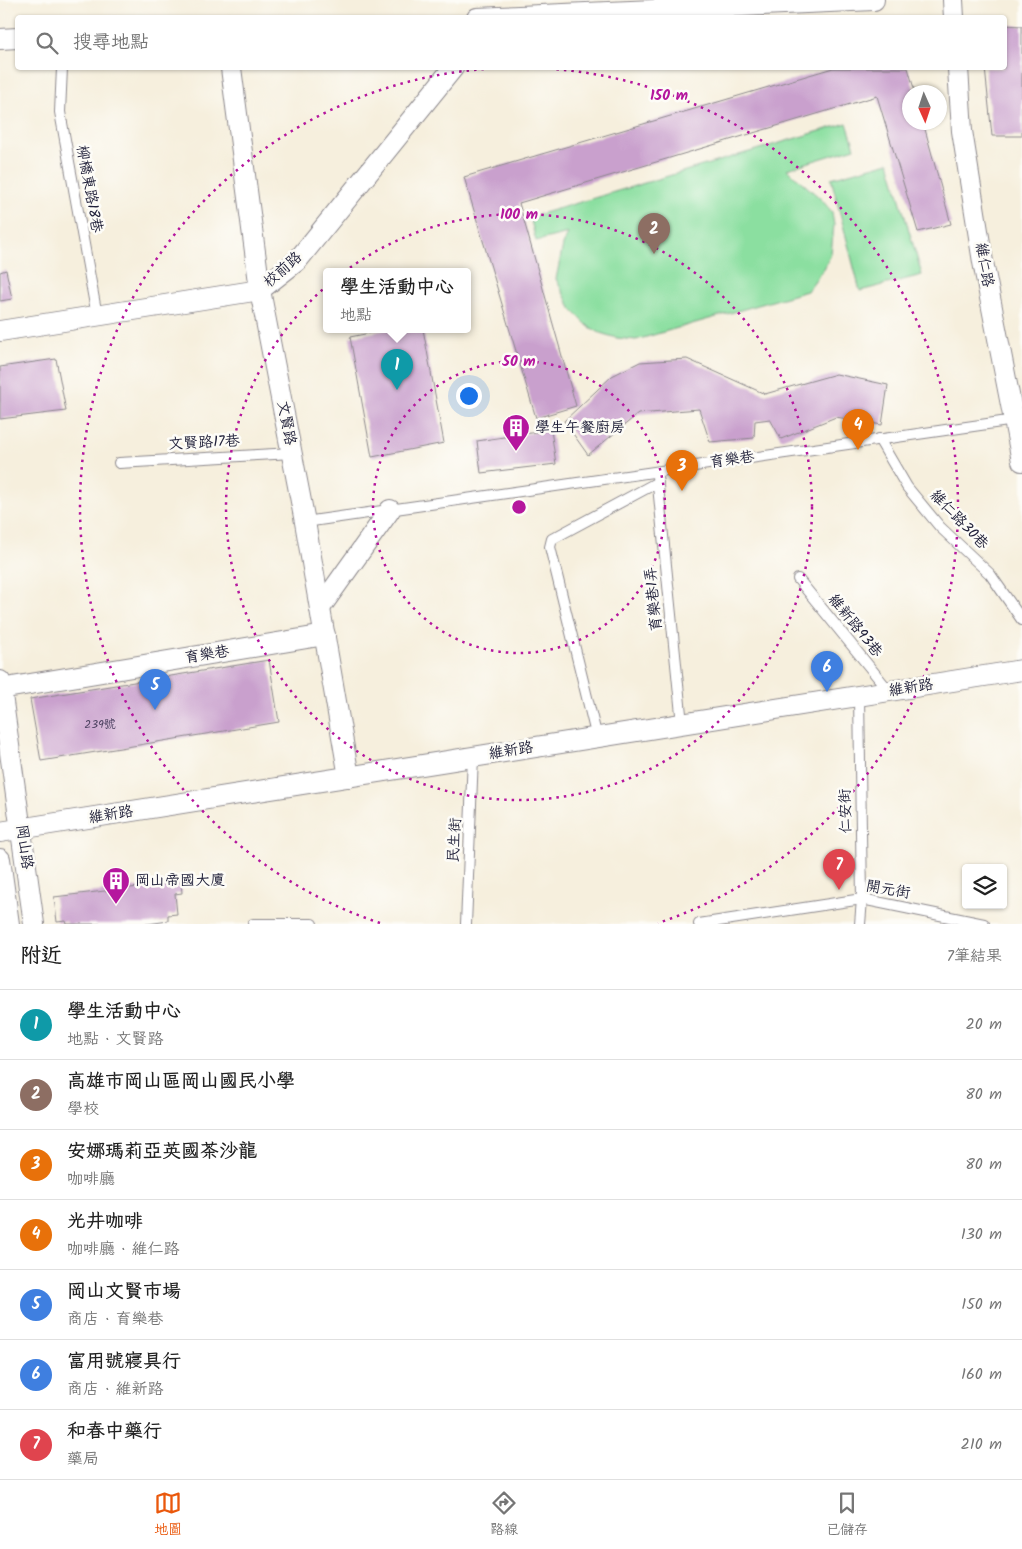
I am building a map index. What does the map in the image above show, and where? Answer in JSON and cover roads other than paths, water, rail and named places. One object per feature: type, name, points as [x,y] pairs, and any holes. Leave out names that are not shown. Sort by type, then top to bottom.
[{"type":"street","points":[[493,15],[515,11],[874,0]]},
{"type":"street","points":[[953,0],[954,15]]},
{"type":"street","points":[[0,39],[15,38]]},
{"type":"street","name":"文賢路","points":[[231,70],[260,290],[305,522],[349,777]]},
{"type":"street","name":"校前路","points":[[0,331],[260,290],[297,261],[451,70]]},
{"type":"street","name":"維仁路","points":[[958,70],[962,131],[983,262],[1022,462]]},
{"type":"street","points":[[320,608],[390,510]]},
{"type":"street","name":"育樂巷","points":[[0,686],[325,635]]},
{"type":"street","name":"維新路","points":[[0,832],[1022,670]]},
{"type":"street","name":"岡山路","points":[[0,686],[22,828],[34,924]]},
{"type":"street","name":"岡山路","points":[[0,859],[10,924]]},
{"type":"lane","name":"柳橋東路18巷","points":[[62,70],[60,112],[97,316]]},
{"type":"lane","name":"育樂巷","points":[[305,522],[1015,420]]},
{"type":"lane","name":"維仁路30巷","points":[[878,439],[907,486],[940,527],[990,574],[1022,620]]},
{"type":"lane","name":"文賢路17巷","points":[[119,463],[292,453]]},
{"type":"lane","name":"育樂巷1弄","points":[[657,471],[682,724]]},
{"type":"lane","points":[[597,738],[550,547],[552,538],[658,482]]},
{"type":"lane","name":"維新路93巷","points":[[798,579],[889,691]]},
{"type":"lane","name":"仁安街","points":[[859,696],[862,899],[860,924]]},
{"type":"lane","name":"民生街","points":[[466,924],[473,757]]},
{"type":"lane","name":"開元街","points":[[699,924],[862,899],[984,924]]},
{"type":"lane","points":[[253,924],[312,924]]},
{"type":"place","name":"高雄市岡山區岡山國民小學","points":[[654,254]]},
{"type":"place","name":"學生活動中心","points":[[397,390]]},
{"type":"place","name":"光井咖啡","points":[[858,450]]},
{"type":"place","name":"學生午餐廚房","points":[[516,452]]},
{"type":"place","name":"安娜瑪莉亞英國茶沙龍","points":[[682,491]]},
{"type":"place","name":"富用號寢具行","points":[[827,692]]},
{"type":"place","name":"岡山文賢市場","points":[[155,710]]},
{"type":"place","name":"和春中藥行","points":[[839,890]]},
{"type":"place","name":"岡山帝國大廈","points":[[116,905]]}]
